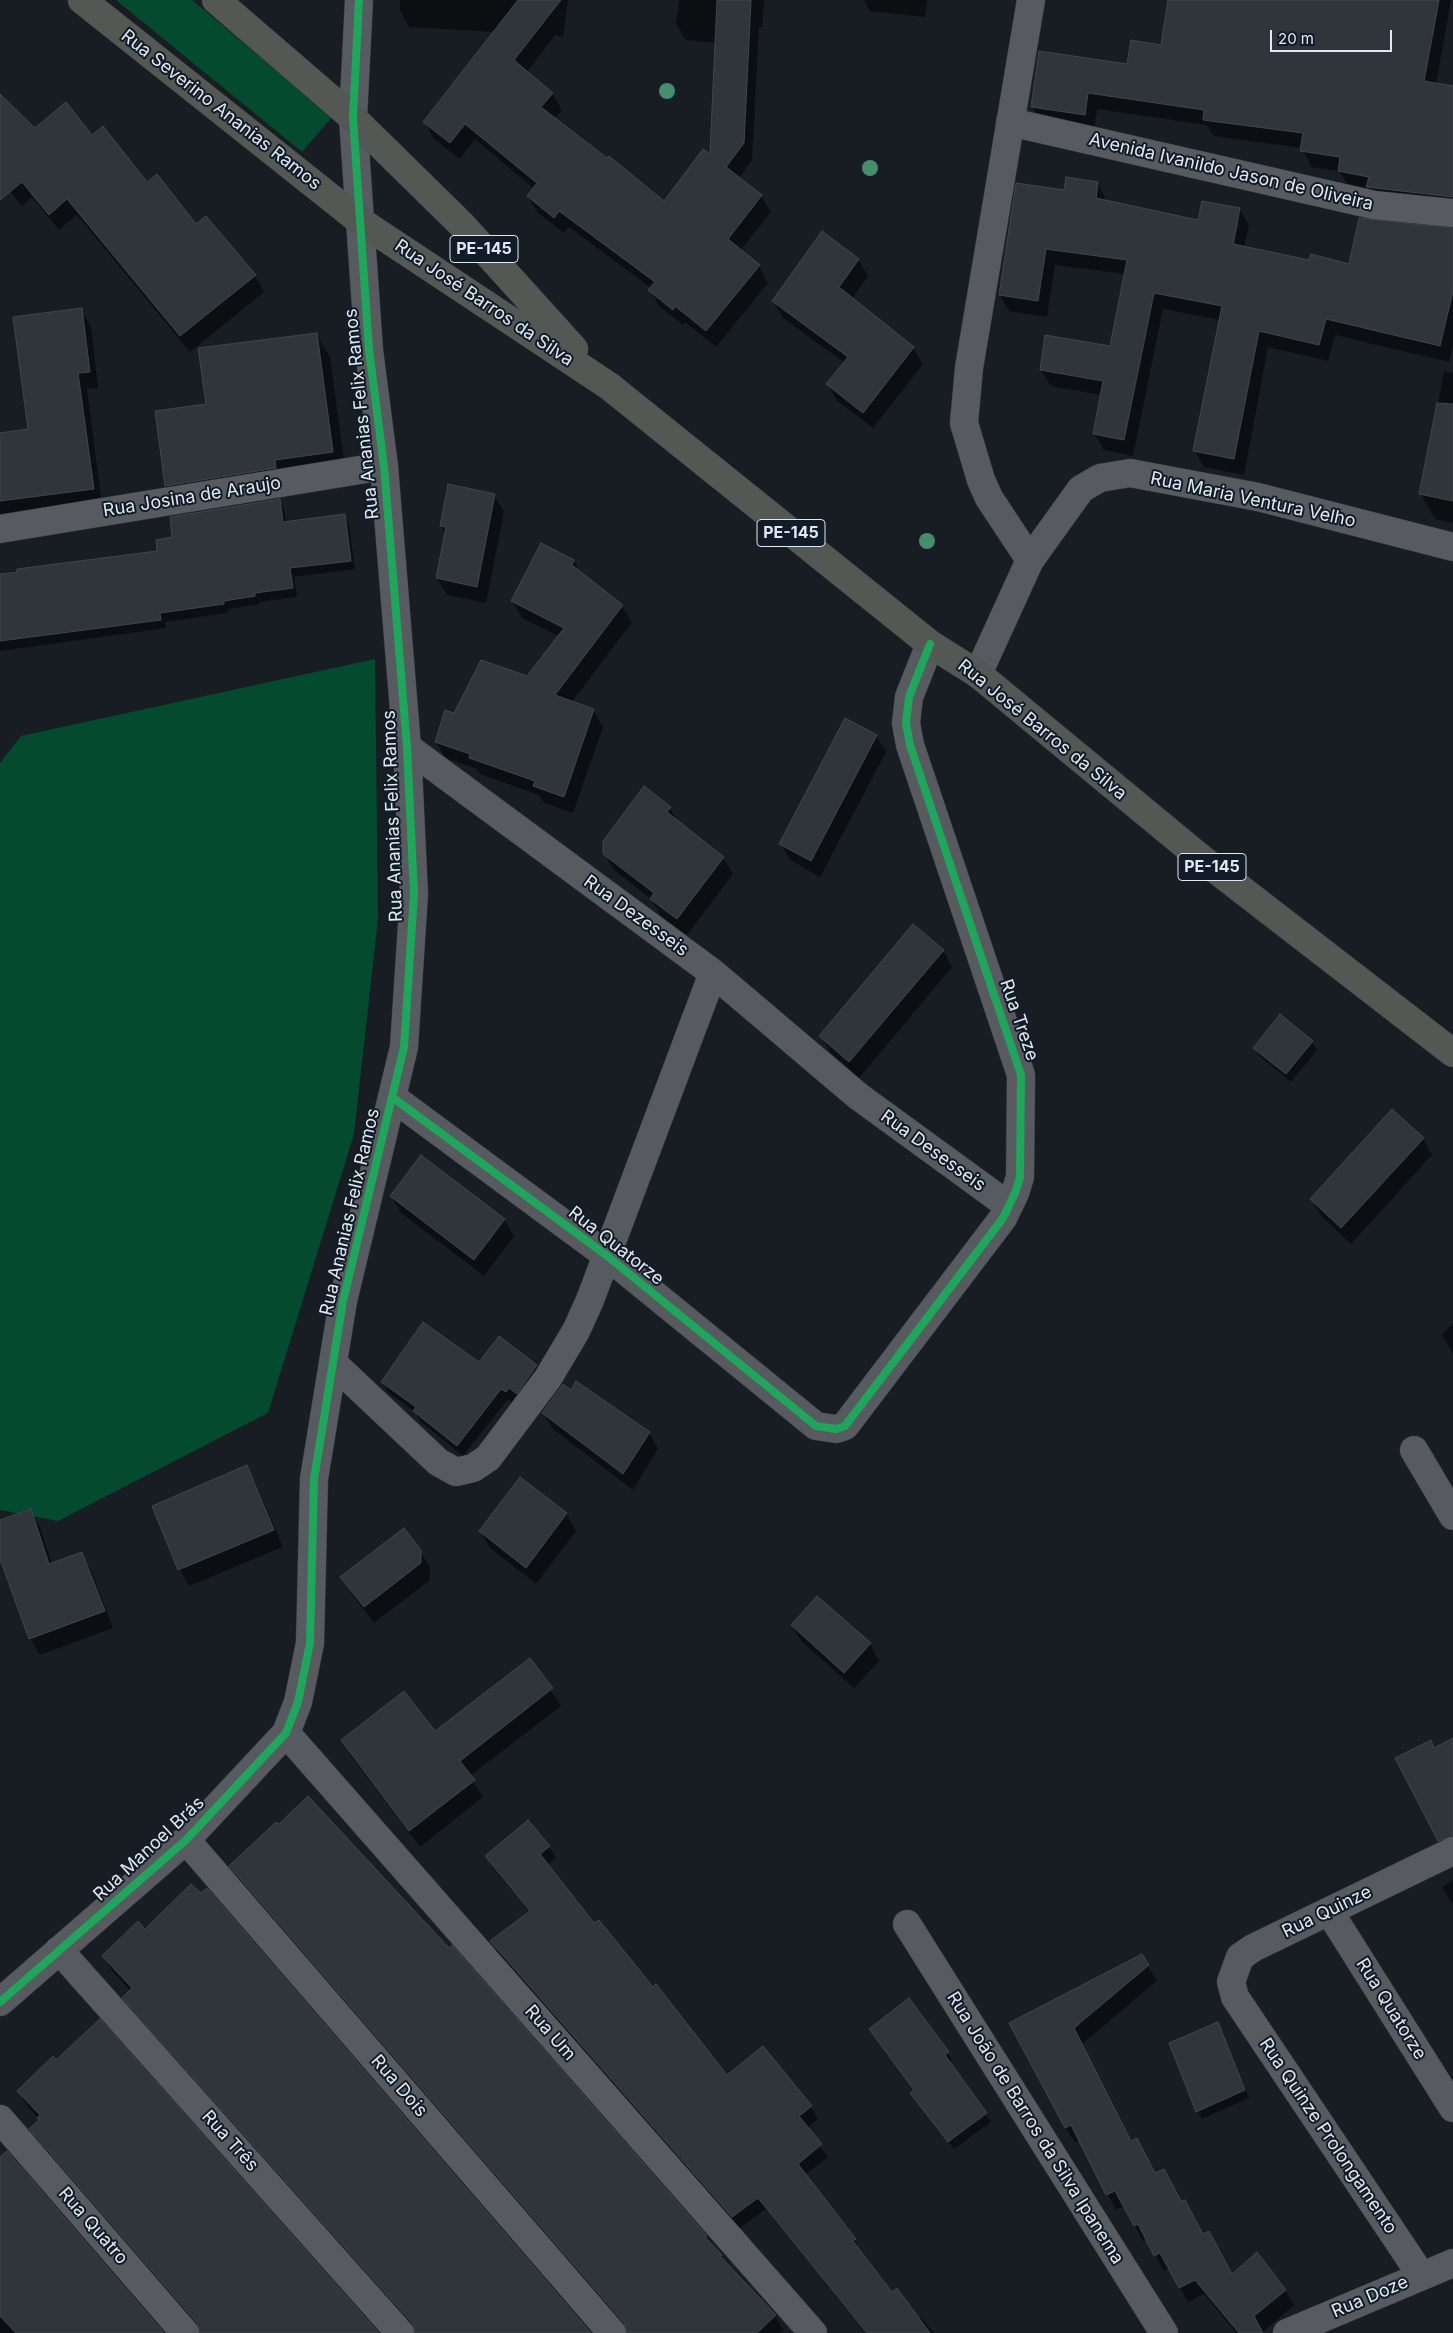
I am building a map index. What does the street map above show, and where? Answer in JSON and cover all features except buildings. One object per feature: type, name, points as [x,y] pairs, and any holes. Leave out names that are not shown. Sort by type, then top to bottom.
[{"type":"main road","name":"Rua Severino Ananias Ramos","points":[[82,0],[360,220]]},
{"type":"main road","name":"PE-145","points":[[216,0],[353,118]]},
{"type":"main road","name":"Rua José Barros da Silva","points":[[353,118],[461,224],[539,313],[609,386]]},
{"type":"main road","name":"Rua José Barros da Silva","points":[[360,220],[609,386],[930,644],[978,674],[1202,859],[1453,1053]]},
{"type":"street","name":"Rua Ananias Felix Ramos","points":[[298,1702],[310,1643],[314,1479],[343,1301],[404,1047],[414,894],[407,747],[384,466],[369,350],[353,118],[359,0]]},
{"type":"street","points":[[1030,560],[989,498],[981,480],[964,424],[968,368],[1031,0]]},
{"type":"street","name":"Avenida Ivanildo Jason de Oliveira","points":[[1010,122],[1374,205],[1453,213]]},
{"type":"street","name":"Rua Josina de Araujo","points":[[0,529],[384,466]]},
{"type":"street","name":"Rua Maria Ventura Velho","points":[[978,674],[1030,560],[1081,489],[1100,478],[1130,474],[1258,497],[1453,547]]},
{"type":"street","name":"Rua Treze","points":[[816,1426],[836,1429],[845,1426],[850,1420],[1003,1218],[1020,1177],[1022,1075],[910,745],[906,723],[909,698],[930,644]]},
{"type":"street","name":"Rua Dezesseis","points":[[407,747],[713,973],[858,1096]]},
{"type":"street","points":[[333,1363],[438,1462],[456,1472],[473,1468],[488,1458],[548,1378],[576,1331],[590,1300],[713,973]]},
{"type":"street","name":"Rua Desesseis","points":[[858,1096],[1009,1206]]},
{"type":"street","name":"Rua Quatorze","points":[[392,1097],[606,1255],[816,1426]]},
{"type":"street","points":[[1414,1450],[1453,1516]]},
{"type":"street","name":"Rua Manoel Brás","points":[[0,2002],[186,1840],[286,1733],[298,1702]]},
{"type":"street","name":"Rua Um","points":[[286,1733],[813,2333]]},
{"type":"street","name":"Rua Dois","points":[[186,1840],[612,2333]]},
{"type":"street","name":"Rua Quinze","points":[[1235,1996],[1231,1982],[1240,1957],[1253,1948],[1453,1851]]},
{"type":"street","name":"Rua Quatorze","points":[[1329,1911],[1453,2108]]},
{"type":"street","name":"Rua João de Barros da Silva Ipanema","points":[[907,1924],[1164,2333]]},
{"type":"street","name":"Rua Três","points":[[59,1950],[400,2333]]},
{"type":"street","name":"Rua Quinze Prolongamento","points":[[1235,1996],[1420,2275]]},
{"type":"street","name":"Rua Quatro","points":[[0,2119],[185,2333]]},
{"type":"street","name":"Rua Doze","points":[[1287,2333],[1420,2275],[1453,2263]]},
{"type":"green space","points":[[116,0],[192,0],[332,117],[302,152]]},
{"type":"green space","points":[[375,659],[378,919],[354,1134],[268,1413],[58,1521],[0,1510],[0,763],[21,736]]},
{"type":"cycle path","points":[[0,2002],[186,1840],[286,1733],[298,1702],[310,1643],[314,1479],[343,1301],[404,1047],[414,894],[407,747],[384,466],[369,350],[353,118],[359,0]]},
{"type":"cycle path","points":[[392,1097],[606,1255],[816,1426],[836,1429],[845,1426],[1003,1218],[1015,1193],[1020,1177],[1021,1075],[910,745],[906,723],[909,697],[930,644]]}]
